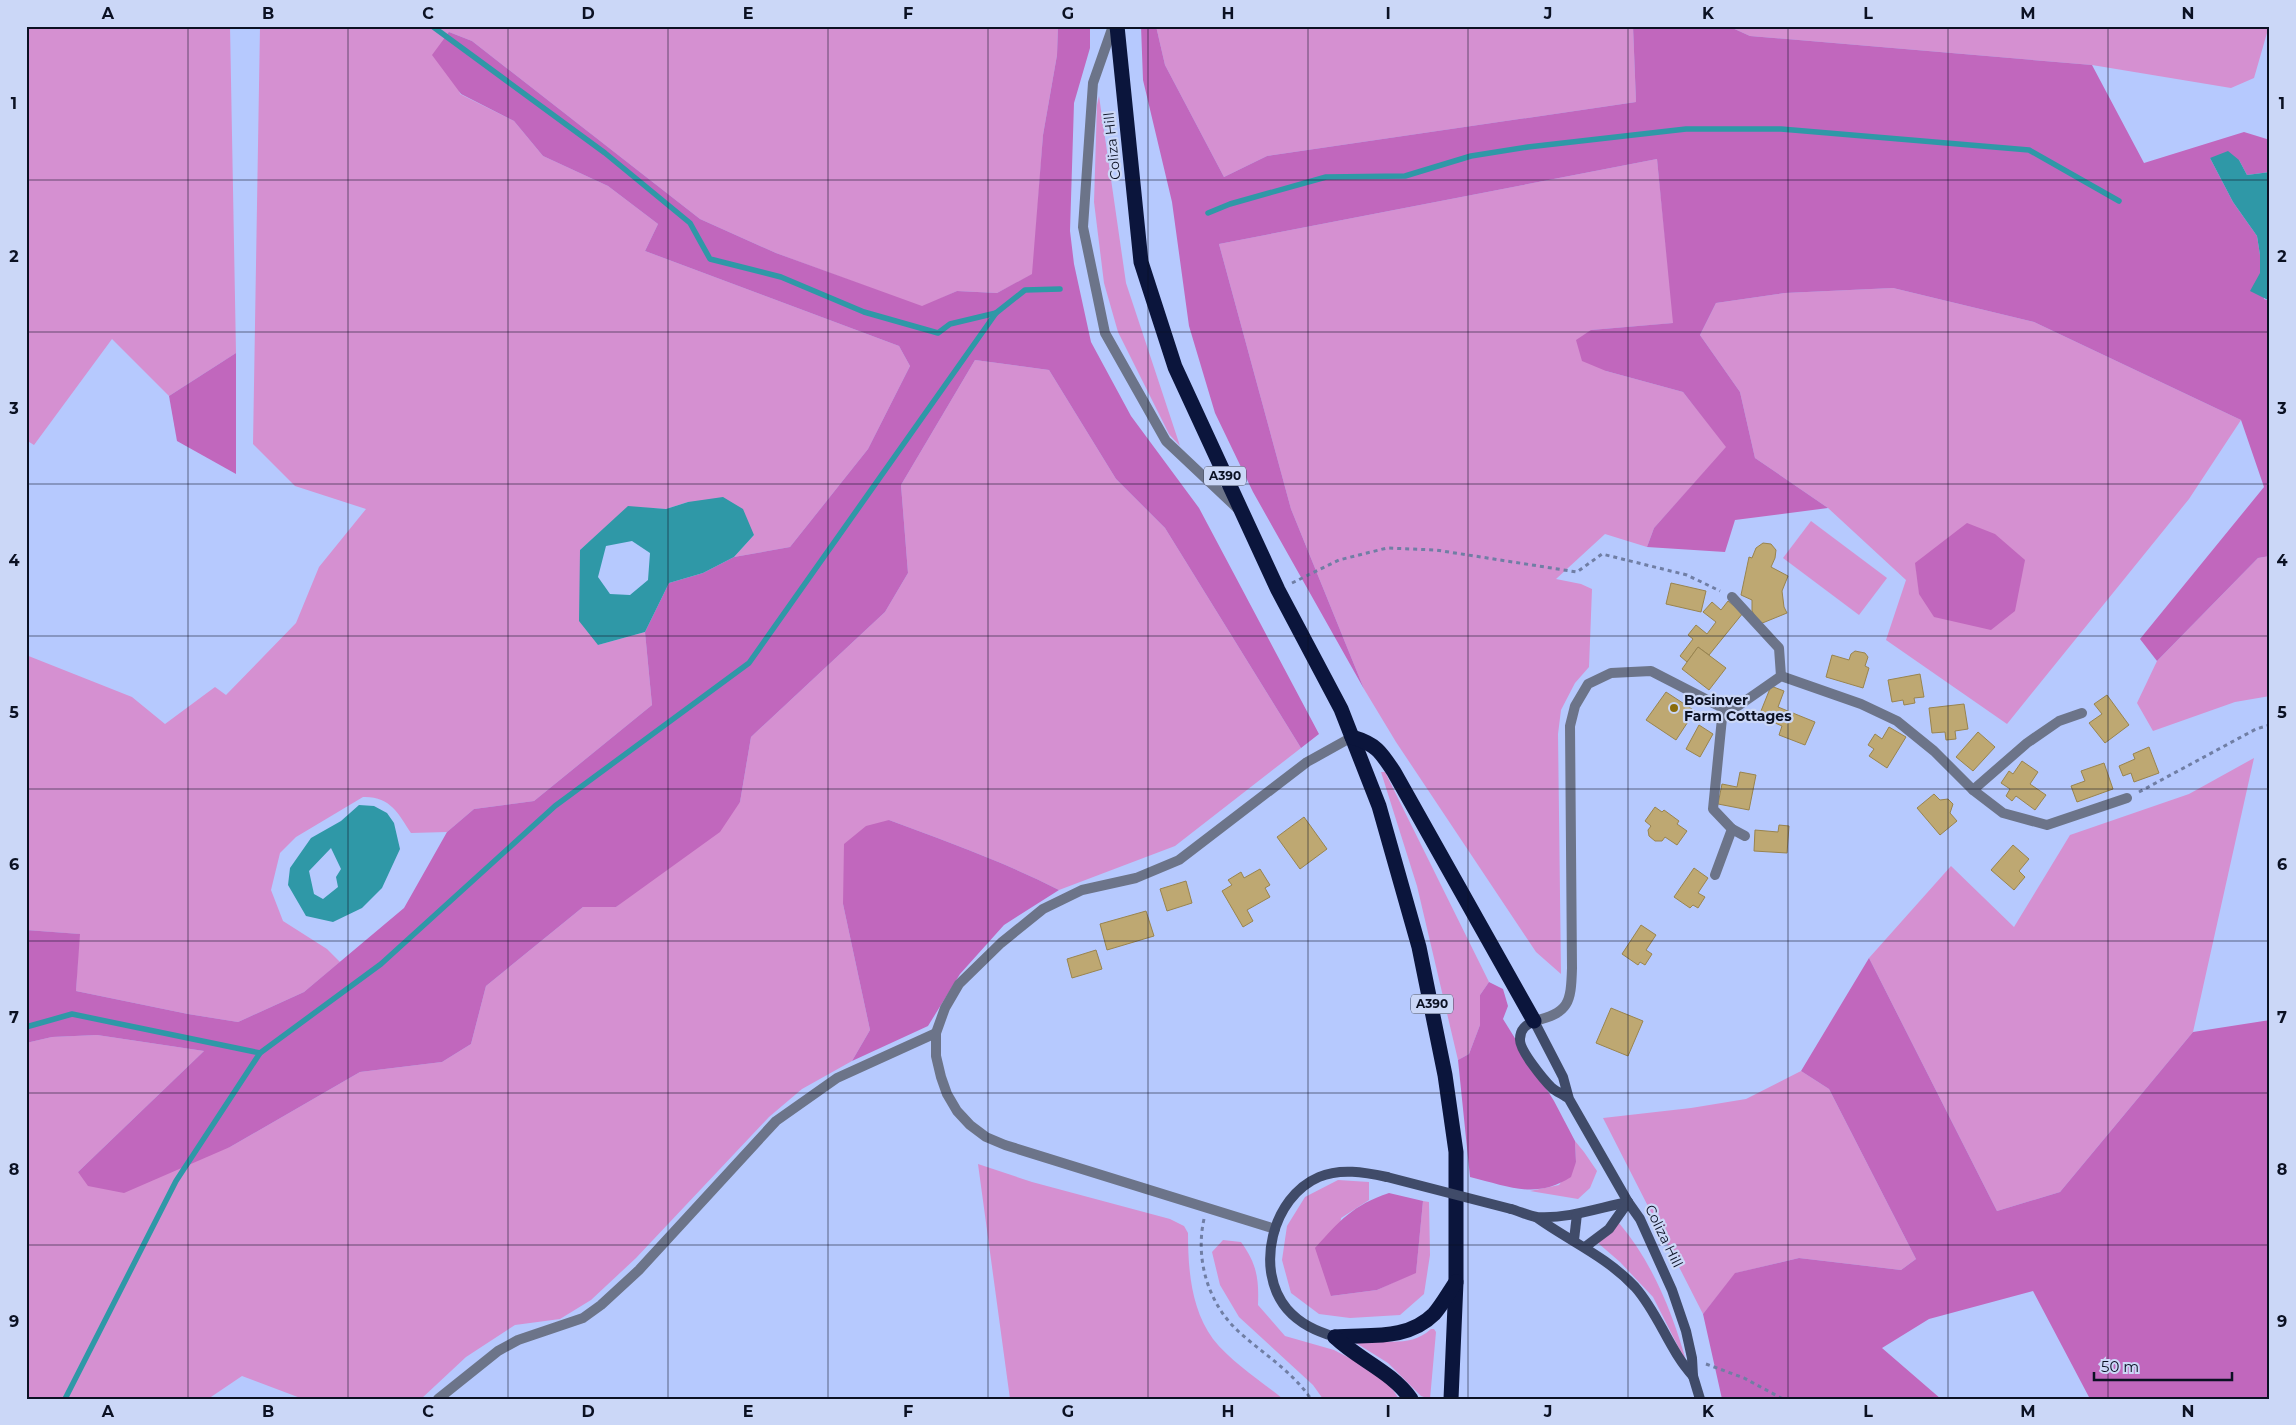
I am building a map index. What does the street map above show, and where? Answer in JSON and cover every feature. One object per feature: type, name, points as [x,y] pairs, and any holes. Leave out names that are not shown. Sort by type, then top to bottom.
[{"type":"highway","name":"Coliza Hill","points":[[1116,26],[1141,262],[1175,367],[1242,512]]},
{"type":"highway","name":"A390","points":[[1242,512],[1278,590],[1328,682],[1379,806],[1402,882],[1432,1006],[1456,1152],[1456,1282],[1451,1399]]},
{"type":"highway","points":[[1352,737],[1368,742],[1380,751],[1394,772],[1534,1021]]},
{"type":"highway","points":[[1335,1338],[1363,1335],[1388,1336],[1407,1332],[1434,1314],[1456,1282]]},
{"type":"highway","points":[[1335,1338],[1344,1346],[1378,1367],[1404,1390],[1411,1399]]},
{"type":"street","points":[[1113,26],[1093,83],[1083,227],[1105,333],[1166,441],[1242,512]]},
{"type":"street","points":[[1732,597],[1779,648],[1781,676]]},
{"type":"street","points":[[1534,1021],[1550,1017],[1563,1010],[1570,994],[1572,958],[1570,726],[1575,706],[1588,684],[1611,673],[1651,671],[1723,708],[1738,706],[1781,676]]},
{"type":"street","points":[[1781,676],[1861,704],[1897,721],[1934,751],[1973,790],[2004,813],[2047,825],[2127,798]]},
{"type":"street","points":[[1723,708],[1713,809],[1732,829],[1745,836]]},
{"type":"street","points":[[1973,790],[2027,743],[2059,721],[2082,713]]},
{"type":"street","points":[[1275,1229],[1005,1145],[986,1137],[970,1125],[957,1111],[947,1094],[936,1056],[936,1033],[945,1008],[959,984],[1001,943],[1044,909],[1082,890],[1136,878],[1179,860],[1307,762],[1352,737]]},
{"type":"street","points":[[1714,874],[1732,829]]},
{"type":"street","name":"Coliza Hill","points":[[1569,1099],[1552,1088],[1521,1047],[1520,1039],[1524,1026],[1534,1021],[1562,1077],[1569,1099],[1628,1202],[1640,1219],[1672,1290],[1686,1331],[1692,1358],[1693,1376],[1700,1399]]},
{"type":"street","points":[[438,1399],[498,1352],[518,1340],[583,1318],[601,1305],[639,1270],[776,1121],[837,1078],[936,1033]]},
{"type":"street","points":[[1335,1338],[1312,1329],[1298,1320],[1286,1308],[1278,1296],[1270,1263],[1270,1252],[1280,1216],[1304,1186],[1319,1177],[1344,1172],[1386,1177],[1536,1217],[1607,1261],[1635,1287],[1656,1316],[1682,1364],[1693,1376]]},
{"type":"street","points":[[1536,1217],[1577,1214],[1628,1202]]},
{"type":"street","points":[[1585,1247],[1609,1229],[1628,1202]]},
{"type":"street","points":[[1574,1240],[1577,1214]]},
{"type":"path","points":[[1278,590],[1339,560],[1386,548],[1436,550],[1577,572],[1602,554],[1687,575],[1732,597]]},
{"type":"path","points":[[2127,798],[2256,729],[2270,725]]},
{"type":"path","points":[[1206,1208],[1200,1246],[1203,1266],[1215,1300],[1225,1317],[1238,1331],[1291,1377],[1311,1399]]},
{"type":"path","points":[[1692,1358],[1744,1378],[1783,1399]]},
{"type":"shaded area","points":[[26,26],[230,26],[236,353],[169,396],[112,339],[34,445],[26,440]]},
{"type":"shaded area","points":[[260,26],[1058,26],[1057,55],[1043,135],[1033,274],[997,293],[957,291],[922,307],[776,253],[700,219],[472,41],[449,32],[460,94],[514,121],[543,156],[608,186],[658,224],[645,251],[899,346],[910,366],[868,449],[790,547],[734,557],[754,535],[688,502],[666,509],[628,507],[580,550],[598,645],[645,632],[652,705],[534,801],[474,809],[447,832],[411,833],[397,813],[387,803],[372,797],[363,797],[296,837],[280,853],[271,890],[283,921],[327,949],[340,962],[304,992],[238,1022],[188,1014],[76,991],[79,934],[26,930],[26,655],[132,697],[165,724],[215,687],[226,695],[296,623],[319,567],[366,509],[295,486],[253,444]]},
{"type":"shaded area","points":[[1058,26],[1090,26],[1090,48],[1074,103],[1070,231],[1074,264],[1091,342],[1131,416],[1199,508],[1319,734],[1301,748],[1165,528],[1116,479],[1049,370],[975,360],[901,485],[908,573],[885,612],[751,737],[740,802],[720,832],[616,907],[583,907],[486,986],[471,1044],[442,1062],[360,1072],[230,1147],[124,1193],[88,1186],[78,1172],[204,1051],[97,1035],[52,1037],[26,1043],[26,930],[80,934],[76,991],[188,1014],[238,1022],[304,992],[404,908],[447,832],[474,809],[534,801],[652,705],[645,632],[669,583],[703,573],[734,557],[790,547],[868,449],[910,366],[899,346],[645,251],[658,224],[608,186],[543,156],[514,121],[461,94],[432,55],[449,32],[472,41],[700,219],[776,253],[922,306],[957,291],[997,293],[1032,274],[1043,135],[1057,55]]},
{"type":"shaded area","points":[[1141,26],[1156,26],[1165,65],[1224,177],[1267,156],[1636,102],[1633,26],[1728,26],[1750,36],[2092,65],[2144,163],[2244,132],[2270,140],[2270,172],[2247,175],[2239,160],[2210,158],[2233,202],[2257,236],[2264,299],[2270,301],[2270,556],[2258,558],[2157,661],[2140,639],[2264,487],[2241,420],[2034,322],[1893,288],[1785,293],[1716,303],[1700,335],[1740,392],[1755,458],[1828,508],[1735,520],[1725,552],[1647,547],[1654,528],[1726,447],[1683,392],[1606,371],[1582,361],[1576,340],[1591,330],[1673,323],[1657,159],[1219,244],[1291,509],[1364,689],[1253,492],[1215,413],[1189,326],[1172,202],[1143,80]]},
{"type":"shaded area","points":[[1156,26],[1633,26],[1636,102],[1267,156],[1224,177],[1165,65]]},
{"type":"shaded area","points":[[1728,26],[2269,26],[2254,78],[2231,88],[2092,65],[1750,36]]},
{"type":"shaded area","points":[[1099,96],[1126,283],[1180,446],[1169,434],[1118,332],[1104,283],[1094,202],[1097,105]]},
{"type":"shaded area","points":[[2228,151],[2239,160],[2247,175],[2270,172],[2270,301],[2250,291],[2260,273],[2257,236],[2233,202],[2210,158]]},
{"type":"shaded area","points":[[1657,159],[1674,323],[1591,330],[1606,371],[1683,392],[1727,447],[1654,528],[1647,547],[1605,534],[1556,579],[1581,584],[1592,589],[1589,667],[1575,683],[1561,710],[1558,734],[1561,974],[1536,952],[1396,742],[1364,689],[1291,509],[1219,244]]},
{"type":"shaded area","points":[[1893,288],[2034,322],[2241,420],[2189,499],[2007,724],[1886,640],[1906,580],[1828,508],[1755,458],[1740,392],[1700,335],[1716,303],[1785,293]]},
{"type":"shaded area","points":[[236,353],[236,474],[177,441],[169,396]]},
{"type":"shaded area","points":[[975,360],[1049,370],[1116,479],[1165,528],[1301,748],[1175,846],[1059,890],[996,861],[889,820],[843,904],[870,1030],[852,1061],[802,1089],[769,1117],[636,1258],[591,1300],[560,1319],[515,1325],[466,1357],[421,1399],[303,1399],[242,1376],[208,1399],[26,1399],[26,1043],[52,1037],[97,1035],[204,1051],[78,1172],[230,1147],[360,1072],[442,1062],[471,1044],[486,986],[583,907],[616,907],[740,802],[751,737],[885,612],[908,573],[901,485]]},
{"type":"shaded area","points":[[723,497],[743,509],[754,535],[734,557],[703,573],[669,583],[645,632],[598,645],[579,621],[580,550],[628,506],[666,509],[688,502]],"holes":[[[632,541],[650,553],[648,580],[630,595],[610,594],[598,577],[606,546]]]},
{"type":"shaded area","points":[[1811,521],[1887,578],[1859,615],[1783,558]]},
{"type":"shaded area","points":[[1967,523],[1995,534],[2025,560],[2015,611],[1991,630],[1934,617],[1919,594],[1915,563]]},
{"type":"shaded area","points":[[2270,556],[2270,696],[2235,702],[2153,731],[2137,703],[2157,661],[2258,558]]},
{"type":"shaded area","points":[[2254,758],[2193,1032],[2060,1192],[1997,1211],[1869,958],[1951,866],[2014,927],[2070,835],[2189,794]]},
{"type":"shaded area","points":[[1381,772],[1385,772],[1489,982],[1480,995],[1480,1025],[1469,1054],[1458,1060],[1417,886]]},
{"type":"shaded area","points":[[359,805],[374,806],[387,813],[394,823],[400,849],[382,888],[362,908],[333,922],[306,916],[288,885],[290,868],[311,838],[341,821]],"holes":[[[331,848],[341,869],[336,877],[338,887],[323,899],[314,894],[309,871]]]},
{"type":"shaded area","points":[[889,820],[996,861],[1059,890],[1004,925],[960,974],[928,1026],[852,1061],[870,1030],[843,904],[844,844],[866,826]]},
{"type":"shaded area","points":[[1869,958],[1997,1211],[2060,1192],[2193,1032],[2270,1020],[2270,1399],[2090,1399],[2033,1291],[1929,1319],[1882,1348],[1941,1399],[1722,1399],[1703,1314],[1735,1273],[1799,1258],[1901,1270],[1916,1259],[1829,1089],[1801,1071]]},
{"type":"shaded area","points":[[1489,982],[1503,989],[1508,1006],[1503,1019],[1554,1101],[1575,1141],[1576,1162],[1571,1177],[1545,1188],[1521,1189],[1470,1177],[1458,1060],[1469,1054],[1480,1025],[1480,995]]},
{"type":"shaded area","points":[[1801,1071],[1829,1089],[1916,1259],[1901,1270],[1799,1258],[1736,1273],[1703,1314],[1603,1118],[1691,1108],[1746,1099]]},
{"type":"shaded area","points":[[1575,1141],[1597,1171],[1590,1188],[1578,1199],[1530,1191],[1559,1185],[1576,1162]]},
{"type":"shaded area","points":[[978,1164],[1032,1182],[1170,1219],[1184,1226],[1188,1233],[1190,1274],[1195,1302],[1206,1327],[1213,1339],[1229,1356],[1283,1399],[1010,1399]]},
{"type":"shaded area","points":[[1338,1180],[1369,1182],[1369,1200],[1341,1218],[1331,1296],[1377,1290],[1416,1272],[1423,1201],[1429,1202],[1430,1255],[1424,1294],[1400,1315],[1350,1318],[1319,1314],[1291,1293],[1282,1260],[1287,1226],[1305,1197]]},
{"type":"shaded area","points":[[1389,1193],[1423,1201],[1416,1273],[1377,1290],[1331,1296],[1315,1248],[1356,1209]]},
{"type":"shaded area","points":[[1619,1223],[1631,1238],[1652,1272],[1675,1326],[1687,1364],[1653,1297],[1620,1262],[1598,1243]]},
{"type":"shaded area","points":[[1223,1240],[1241,1242],[1251,1257],[1256,1272],[1258,1305],[1285,1336],[1334,1350],[1363,1365],[1387,1381],[1399,1399],[1323,1399],[1313,1385],[1239,1317],[1220,1285],[1212,1252]]},
{"type":"shaded area","points":[[1434,1329],[1436,1332],[1430,1399],[1421,1396],[1388,1363],[1356,1343],[1404,1341],[1422,1335]]},
{"type":"building","points":[[1763,543],[1771,544],[1776,550],[1771,567],[1788,576],[1782,591],[1784,607],[1787,613],[1760,624],[1752,611],[1752,600],[1741,595],[1749,557],[1752,558],[1756,548]]},
{"type":"building","points":[[1671,583],[1706,591],[1701,612],[1666,604]]},
{"type":"building","points":[[1728,601],[1743,613],[1709,655],[1698,647],[1687,662],[1680,656],[1693,639],[1688,635],[1696,625],[1707,634],[1716,622],[1703,612],[1712,602],[1721,610]]},
{"type":"building","points":[[1698,647],[1726,668],[1709,690],[1682,669]]},
{"type":"building","points":[[1855,651],[1865,653],[1868,657],[1865,666],[1869,668],[1863,688],[1826,677],[1832,655],[1849,660],[1851,654]]},
{"type":"building","points":[[1920,674],[1924,697],[1914,698],[1915,703],[1904,705],[1903,700],[1892,702],[1888,680]]},
{"type":"building","points":[[1771,686],[1784,691],[1778,707],[1815,722],[1805,745],[1779,735],[1782,726],[1759,716]]},
{"type":"building","points":[[1666,692],[1695,711],[1676,740],[1646,720]]},
{"type":"building","points":[[2107,695],[2129,725],[2105,743],[2089,723],[2102,714],[2094,704]]},
{"type":"building","points":[[1964,704],[1968,729],[1955,731],[1956,739],[1946,740],[1945,732],[1932,733],[1929,708]]},
{"type":"building","points":[[1699,725],[1713,734],[1700,757],[1686,749]]},
{"type":"building","points":[[1889,727],[1906,737],[1887,768],[1869,756],[1874,749],[1868,745],[1875,734],[1882,739]]},
{"type":"building","points":[[1978,732],[1995,747],[1973,771],[1956,757]]},
{"type":"building","points":[[2149,747],[2159,773],[2134,782],[2131,773],[2123,776],[2119,766],[2135,759],[2133,754]]},
{"type":"building","points":[[2022,761],[2038,772],[2030,784],[2046,795],[2035,810],[2016,796],[2012,801],[2006,796],[2010,789],[2001,783],[2009,771],[2013,774]]},
{"type":"building","points":[[2104,763],[2113,789],[2077,802],[2071,786],[2085,781],[2081,771]]},
{"type":"building","points":[[1740,772],[1756,775],[1749,810],[1718,804],[1722,784],[1737,787]]},
{"type":"building","points":[[1934,794],[1940,800],[1948,799],[1953,804],[1950,813],[1957,821],[1940,835],[1917,808]]},
{"type":"building","points":[[1655,807],[1662,812],[1664,810],[1679,821],[1677,824],[1687,831],[1677,845],[1665,837],[1662,841],[1655,841],[1649,836],[1648,830],[1651,826],[1645,821]]},
{"type":"building","points":[[1304,817],[1327,849],[1300,869],[1277,837]]},
{"type":"building","points":[[1779,825],[1789,826],[1787,853],[1754,851],[1755,830],[1778,832]]},
{"type":"building","points":[[2013,845],[2029,859],[2019,871],[2025,877],[2014,890],[1991,870]]},
{"type":"building","points":[[1694,868],[1708,878],[1698,893],[1705,897],[1698,908],[1693,905],[1690,908],[1674,897]]},
{"type":"building","points":[[1260,869],[1270,885],[1265,888],[1270,897],[1247,910],[1253,921],[1243,927],[1222,891],[1232,885],[1228,880],[1241,872],[1244,878]]},
{"type":"building","points":[[1186,881],[1192,903],[1167,911],[1160,889]]},
{"type":"building","points":[[1146,911],[1154,936],[1107,950],[1100,924]]},
{"type":"building","points":[[1641,925],[1656,935],[1646,950],[1652,954],[1645,965],[1640,962],[1638,965],[1622,954]]},
{"type":"building","points":[[1096,950],[1102,969],[1072,978],[1067,959]]},
{"type":"building","points":[[1611,1008],[1643,1021],[1628,1056],[1596,1043]]},
{"type":"waterway","points":[[432,26],[605,153],[690,223],[710,259],[781,277],[864,312],[938,333],[950,324],[996,313],[1025,290],[1060,289]]},
{"type":"waterway","points":[[1208,213],[1230,204],[1326,177],[1405,176],[1471,156],[1528,147],[1686,129],[1781,129],[2029,150],[2119,201]]},
{"type":"waterway","points":[[26,1027],[72,1014],[260,1053],[381,964],[555,806],[749,663],[996,313]]},
{"type":"waterway","points":[[65,1399],[176,1181],[260,1053]]},
{"type":"place","name":"Bosinver Farm Cottages","points":[[1674,708]]}]
